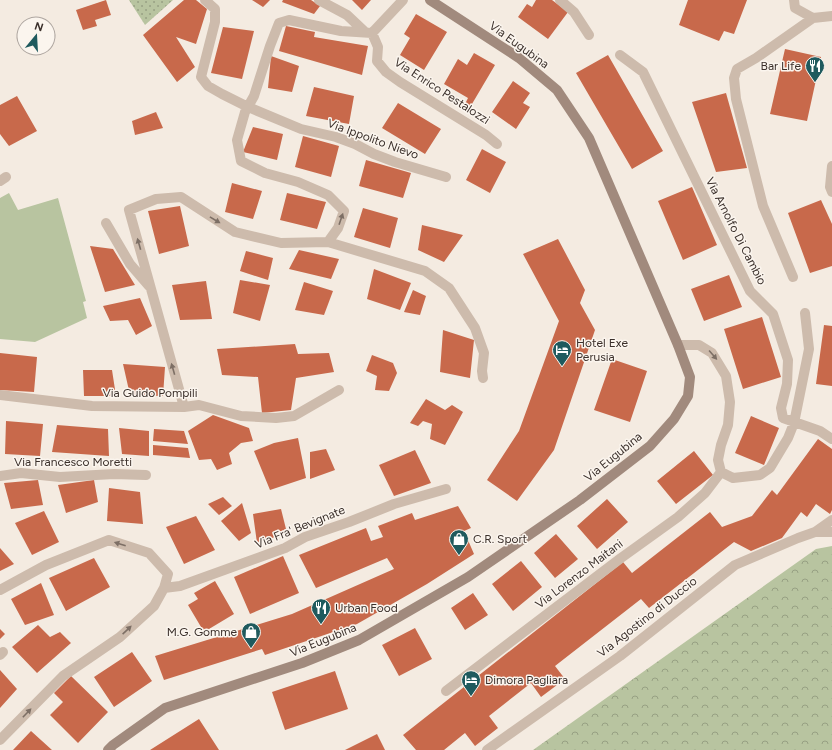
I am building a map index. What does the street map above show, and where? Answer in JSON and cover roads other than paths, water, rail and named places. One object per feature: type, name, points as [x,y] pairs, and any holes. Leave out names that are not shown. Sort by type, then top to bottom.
[{"type":"main road","name":"Via Eugubina","points":[[108,750],[165,708],[302,663],[359,640],[468,577],[580,500],[650,446],[674,419],[688,396],[690,377],[678,344],[589,138],[557,90],[519,58],[430,0]]},
{"type":"street","name":"Via Ippolito Nievo","points":[[205,0],[215,9],[215,22],[201,77],[208,86],[248,107],[300,130],[336,137],[395,162],[446,177]]},
{"type":"street","points":[[319,0],[347,15],[369,33]]},
{"type":"street","points":[[328,242],[338,228],[344,211],[328,195],[298,182],[266,174],[241,161],[237,140],[245,112],[254,96],[279,23],[289,20],[340,31],[369,33],[403,0]]},
{"type":"street","points":[[560,0],[574,12],[589,35]]},
{"type":"street","points":[[794,0],[795,8],[813,18]]},
{"type":"street","points":[[793,278],[763,206],[736,99],[734,78],[737,69],[756,58],[813,18],[832,16]]},
{"type":"street","name":"Via Enrico Pestalozzi","points":[[369,33],[378,47],[377,61],[386,72],[486,135],[497,144]]},
{"type":"street","name":"Via Arnolfo Di Cambio","points":[[620,54],[643,72],[750,291],[773,314],[788,360],[787,384],[781,408],[783,418],[794,423]]},
{"type":"street","points":[[832,166],[830,187],[832,192]]},
{"type":"street","points":[[184,407],[129,210],[156,199],[181,198],[235,232],[281,243],[328,242],[425,271],[449,288],[475,328],[484,353],[482,371],[483,378]]},
{"type":"street","points":[[106,223],[130,264],[151,289]]},
{"type":"street","points":[[678,344],[699,345],[712,353],[726,376],[730,402],[728,425],[718,460],[722,472],[733,478],[760,475],[770,468],[788,438],[794,423],[809,349],[805,313]]},
{"type":"street","name":"Via Guido Pompili","points":[[0,396],[92,406],[184,407],[198,405],[241,416],[276,418],[294,416],[339,390]]},
{"type":"street","points":[[794,423],[820,431],[832,439]]},
{"type":"street","name":"Via Lorenzo Maitani","points":[[446,691],[621,558],[678,517],[705,493],[722,472]]},
{"type":"street","name":"Via Francesco Moretti","points":[[0,476],[21,473],[60,477],[114,474],[146,475]]},
{"type":"street","name":"Via Fra' Bevignate","points":[[164,588],[180,586],[285,548],[305,537],[349,522],[394,504],[446,489]]},
{"type":"street","name":"Via Agostino di Duccio","points":[[487,750],[620,656],[735,565],[815,532],[832,520]]},
{"type":"street","points":[[815,532],[832,532]]},
{"type":"street","points":[[0,590],[46,565],[109,540],[149,553],[168,574],[164,588],[154,606],[120,637],[63,676],[0,740]]},
{"type":"place","name":"Bar Life","points":[[815,83]]},
{"type":"place","name":"Hotel Exe Perusia","points":[[562,367]]},
{"type":"place","name":"C.R. Sport","points":[[459,556]]},
{"type":"place","name":"Urban Food","points":[[321,625]]},
{"type":"place","name":"M.G. Gomme","points":[[251,649]]},
{"type":"place","name":"Dimora Pagliara","points":[[471,697]]}]
